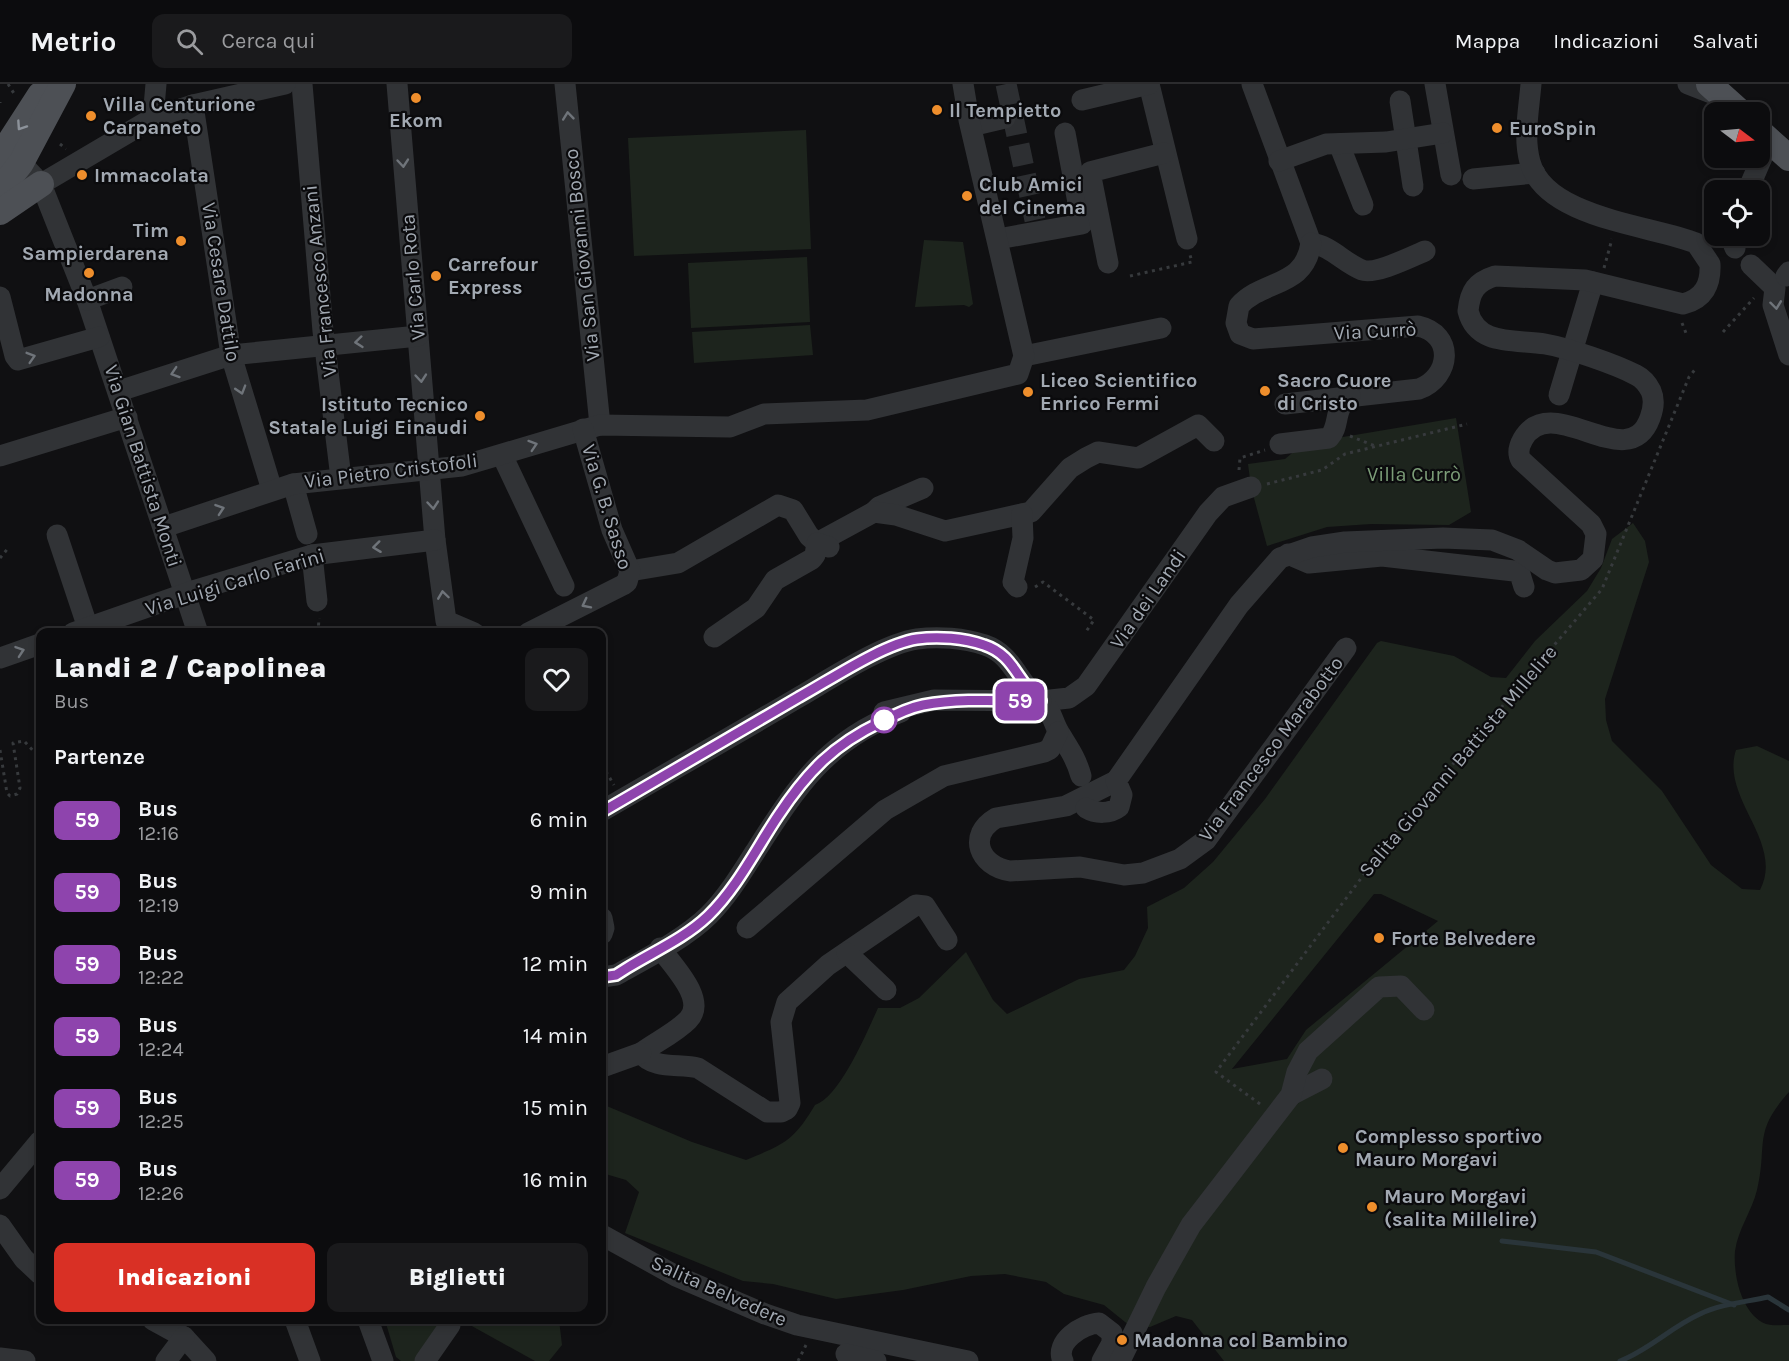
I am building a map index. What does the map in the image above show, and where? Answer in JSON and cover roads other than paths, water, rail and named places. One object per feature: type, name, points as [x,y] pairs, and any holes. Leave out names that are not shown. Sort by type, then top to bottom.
[{"type":"main road","points":[[0,190],[7,160],[41,94]]},
{"type":"main road","points":[[0,212],[41,184]]},
{"type":"street","points":[[153,118],[156,84]]},
{"type":"street","points":[[7,160],[41,184],[153,118],[193,105],[280,84]]},
{"type":"street","name":"Via Francesco Anzani","points":[[302,84],[325,345],[341,478]]},
{"type":"street","name":"Via Carlo Rota","points":[[397,84],[430,470]]},
{"type":"street","name":"Via San Giovanni Bosco","points":[[565,84],[591,427]]},
{"type":"street","points":[[963,84],[1024,356],[1161,328]]},
{"type":"street","points":[[1082,100],[1149,84],[1186,239]]},
{"type":"street","points":[[1252,84],[1311,243],[1320,244],[1363,271],[1374,271],[1425,251]]},
{"type":"street","points":[[1435,84],[1451,175]]},
{"type":"street","points":[[1531,84],[1527,140],[1530,162],[1543,184],[1566,202],[1617,222],[1696,243],[1710,264],[1708,282],[1699,298],[1683,304],[1596,283],[1560,395]]},
{"type":"street","points":[[1688,84],[1725,99]]},
{"type":"street","points":[[1400,100],[1413,186]]},
{"type":"street","name":"Via Cesare Dattilo","points":[[193,105],[231,355],[272,490]]},
{"type":"street","points":[[971,126],[1005,118]]},
{"type":"street","points":[[998,239],[1036,226],[1082,224],[1065,133]]},
{"type":"street","points":[[1279,161],[1326,144],[1405,140],[1443,133]]},
{"type":"street","points":[[1339,144],[1363,205]]},
{"type":"street","points":[[1755,180],[1779,148]]},
{"type":"street","points":[[1108,263],[1090,172],[1164,153]]},
{"type":"street","points":[[1473,179],[1535,173]]},
{"type":"street","name":"Via Gian Battista Monti","points":[[41,184],[87,300],[119,391],[196,628]]},
{"type":"street","name":"Via Currò","points":[[1285,404],[1419,389],[1429,385],[1441,373],[1445,357],[1443,348],[1434,333],[1428,328],[1418,326],[1253,339],[1240,333],[1236,323],[1239,306],[1301,270],[1310,257],[1311,243]]},
{"type":"street","points":[[1751,265],[1781,277],[1775,288],[1773,305],[1789,355]]},
{"type":"street","name":"Via Francesco Marabotto","points":[[1346,648],[1206,840],[1180,859],[1143,873],[1124,875],[1080,867],[1010,871],[1000,869],[986,859],[980,844],[983,828],[987,823],[996,818],[1066,806],[1116,781],[1239,604],[1272,564],[1288,554],[1312,547],[1390,538],[1492,540],[1518,550],[1546,570],[1564,573],[1581,570],[1593,559],[1596,534],[1591,524],[1531,471],[1521,460],[1519,448],[1528,430],[1538,423],[1552,421],[1619,440],[1633,436],[1649,422],[1653,401],[1652,393],[1641,379],[1576,353],[1545,344],[1498,340],[1480,332],[1468,311],[1472,291],[1485,279],[1495,276],[1566,278],[1596,283]]},
{"type":"street","points":[[87,300],[122,287]]},
{"type":"street","points":[[0,297],[18,360],[99,337]]},
{"type":"street","points":[[119,391],[231,355],[418,336]]},
{"type":"street","name":"Via Pietro Cristofoli","points":[[164,527],[292,484],[462,466],[591,427],[730,427],[765,414],[867,410],[1009,378],[1018,374],[1024,356]]},
{"type":"street","points":[[1280,444],[1329,438],[1333,433],[1340,404],[1350,396]]},
{"type":"street","points":[[0,456],[127,417]]},
{"type":"street","points":[[874,512],[896,515],[945,531],[1031,512],[1070,468],[1098,452],[1138,458],[1198,425],[1214,441]]},
{"type":"street","name":"Via G. B. Sasso","points":[[538,628],[623,585],[627,582],[630,571],[612,530],[591,427]]},
{"type":"street","points":[[502,454],[564,586]]},
{"type":"street","points":[[430,470],[435,540],[446,621],[462,628]]},
{"type":"street","points":[[292,484],[309,544],[317,601]]},
{"type":"street","name":"Via dei Landi","points":[[884,712],[914,702],[1041,701],[1069,698],[1086,686],[1208,513],[1223,497],[1251,487]]},
{"type":"street","points":[[813,539],[923,488]]},
{"type":"street","points":[[630,571],[678,563],[772,506],[784,505],[797,514],[813,539],[824,548],[851,536]]},
{"type":"street","points":[[1017,587],[1013,582],[1023,538],[1022,514]]},
{"type":"street","points":[[57,535],[80,628]]},
{"type":"street","points":[[714,637],[756,608],[775,580],[812,559],[816,555],[813,539]]},
{"type":"street","name":"Via Luigi Carlo Farini","points":[[87,628],[185,595],[309,544],[435,540]]},
{"type":"street","points":[[1288,554],[1309,563],[1382,556],[1514,572],[1520,574],[1524,587]]},
{"type":"street","points":[[606,810],[844,671],[898,644],[916,639],[960,639],[986,645],[1002,654],[1013,665],[1027,690],[1053,714],[1058,732],[1076,757],[1082,776]]},
{"type":"street","points":[[0,658],[36,645]]},
{"type":"street","name":"Via dei Landi","points":[[606,976],[616,975],[699,924],[718,905],[795,791],[832,751],[860,732],[897,713],[921,705],[963,700]]},
{"type":"street","points":[[747,928],[885,810],[944,776],[1044,752],[1050,749],[1058,732]]},
{"type":"street","points":[[1086,808],[1097,812],[1117,810],[1122,801],[1116,781]]},
{"type":"street","points":[[642,1053],[645,1058],[657,1063],[698,1068],[767,1112],[781,1112],[787,1109],[790,1103],[781,1022],[783,1011],[793,994],[847,953],[921,904],[947,940]]},
{"type":"street","points":[[606,1066],[642,1053],[689,1019],[694,1009],[693,992],[660,948]]},
{"type":"street","points":[[847,953],[886,990]]},
{"type":"street","points":[[1291,1095],[1297,1072],[1308,1051],[1379,987],[1401,986],[1424,1010]]},
{"type":"street","points":[[1120,1361],[1156,1287],[1191,1225],[1291,1095],[1322,1079]]},
{"type":"street","points":[[0,1189],[36,1145]]},
{"type":"street","points":[[0,1226],[24,1259],[36,1270]]},
{"type":"street","name":"Salita Belvedere","points":[[606,1237],[676,1276],[765,1314],[876,1354],[968,1361]]},
{"type":"street","points":[[1063,1361],[1061,1353],[1064,1342],[1084,1326],[1099,1323],[1112,1333],[1113,1339],[1102,1361]]},
{"type":"street","points":[[160,1324],[184,1337],[206,1361]]},
{"type":"street","points":[[296,1324],[310,1361]]},
{"type":"street","points":[[369,1324],[383,1361]]},
{"type":"street","points":[[425,1361],[450,1324]]},
{"type":"street","points":[[165,1361],[184,1337]]},
{"type":"street","points":[[846,1354],[876,1354]]},
{"type":"street","points":[[0,1358],[25,1361]]},
{"type":"waterway","points":[[1502,1241],[1596,1252],[1734,1305]]},
{"type":"waterway","points":[[1620,1361],[1641,1351],[1689,1319],[1716,1308],[1768,1297],[1789,1310]]},
{"type":"tunnel","points":[[1006,84],[1035,220]]},
{"type":"place","name":"Ekom","points":[[416,98]]},
{"type":"place","name":"Il Tempietto","points":[[937,110]]},
{"type":"place","name":"Villa Centurione Carpaneto","points":[[91,116]]},
{"type":"place","name":"EuroSpin","points":[[1497,128]]},
{"type":"place","name":"Immacolata","points":[[82,175]]},
{"type":"place","name":"Club Amici del Cinema","points":[[967,196]]},
{"type":"place","name":"Tim Sampierdarena","points":[[181,241]]},
{"type":"place","name":"Madonna","points":[[89,273]]},
{"type":"place","name":"Carrefour Express","points":[[436,276]]},
{"type":"place","name":"Sacro Cuore di Cristo","points":[[1265,391]]},
{"type":"place","name":"Liceo Scientifico Enrico Fermi","points":[[1028,392]]},
{"type":"place","name":"Istituto Tecnico Statale Luigi Einaudi","points":[[480,416]]},
{"type":"place","name":"Forte Belvedere","points":[[1379,938]]},
{"type":"place","name":"Complesso sportivo Mauro Morgavi","points":[[1343,1148]]},
{"type":"place","name":"Mauro Morgavi (salita Millelire)","points":[[1372,1207]]},
{"type":"place","name":"Madonna col Bambino","points":[[1122,1340]]},
{"type":"park label","name":"Villa Currò","points":[[1414,474]]}]
